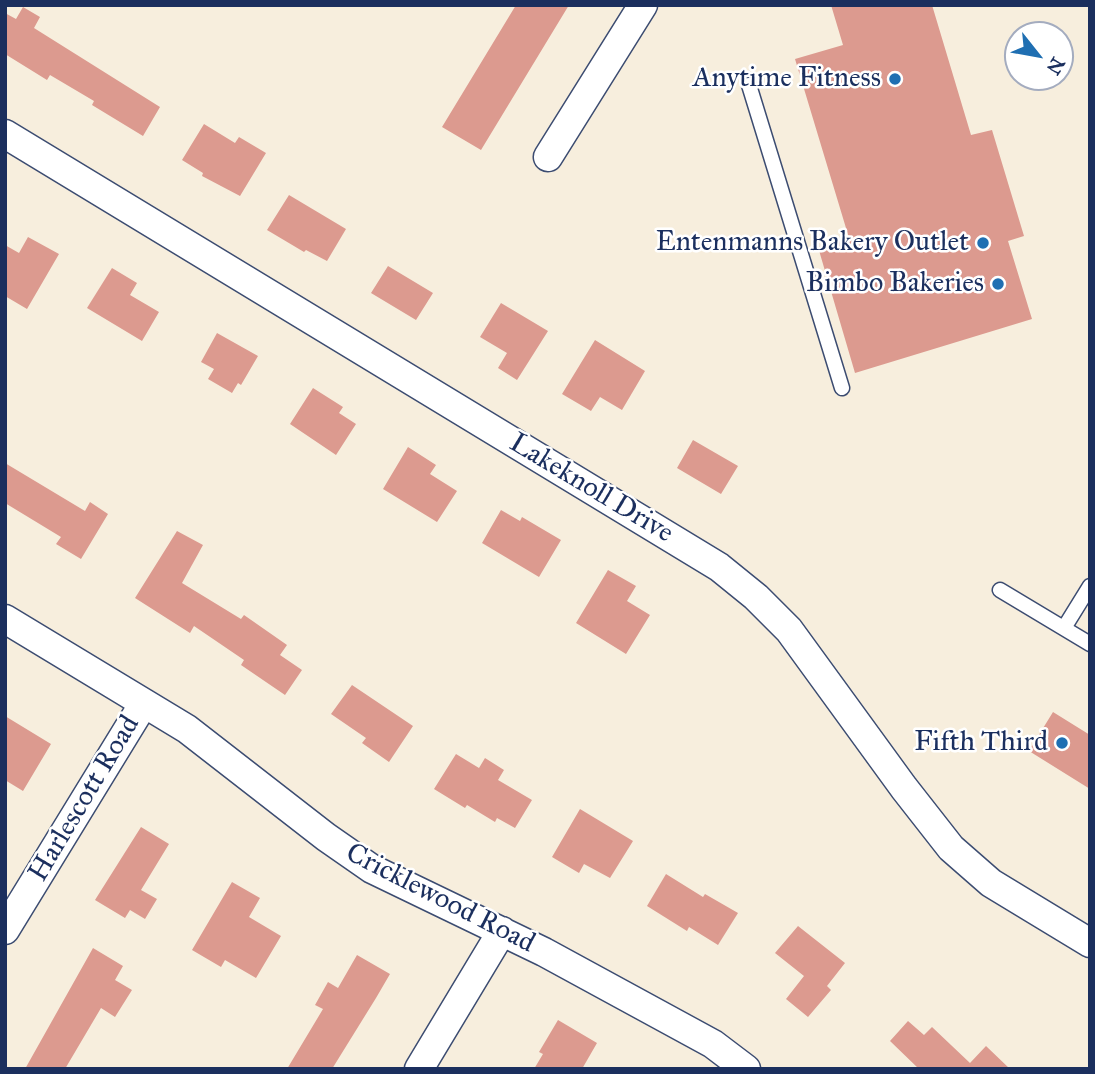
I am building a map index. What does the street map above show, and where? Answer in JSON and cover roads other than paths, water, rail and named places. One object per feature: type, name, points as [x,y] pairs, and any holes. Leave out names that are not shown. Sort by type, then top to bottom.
[{"type":"street","points":[[548,157],[643,5]]},
{"type":"street","name":"Lakeknoll Drive","points":[[5,134],[719,567],[756,597],[789,630],[951,848],[991,883],[1090,943]]},
{"type":"street","name":"Cricklewood Road","points":[[5,619],[187,729],[326,837],[372,869],[502,931],[713,1044],[747,1069]]},
{"type":"street","name":"Harlescott Road","points":[[5,930],[144,703]]},
{"type":"street","points":[[419,1069],[502,931]]},
{"type":"lane","points":[[749,85],[842,388]]},
{"type":"lane","points":[[1064,628],[1090,586]]},
{"type":"lane","points":[[1000,590],[1090,644]]},
{"type":"place","name":"Anytime Fitness","points":[[895,79]]},
{"type":"place","name":"Entenmanns Bakery Outlet","points":[[983,243]]},
{"type":"place","name":"Bimbo Bakeries","points":[[998,284]]},
{"type":"place","name":"Fifth Third","points":[[1062,743]]}]
